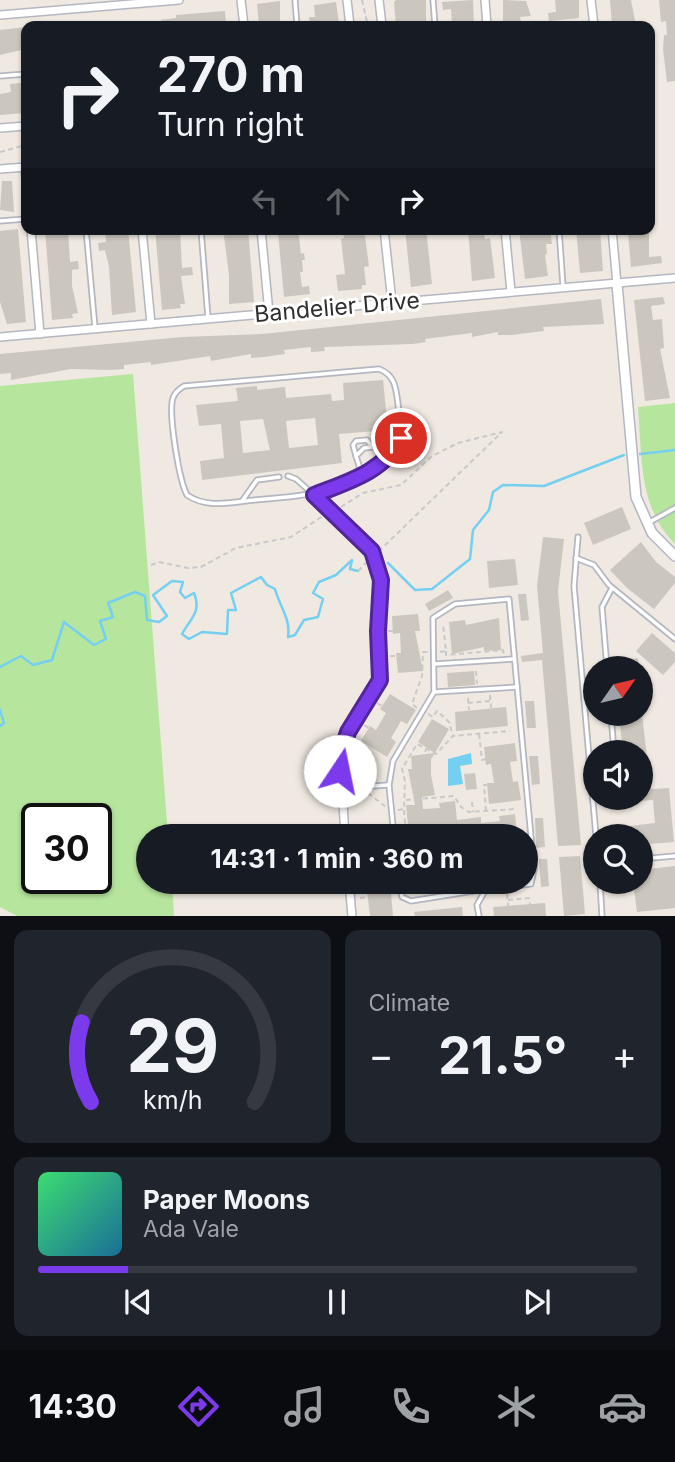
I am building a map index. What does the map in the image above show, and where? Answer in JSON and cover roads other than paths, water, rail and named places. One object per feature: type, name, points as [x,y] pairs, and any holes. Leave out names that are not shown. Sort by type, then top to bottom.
[{"type":"street","points":[[0,16],[178,0]]},
{"type":"street","points":[[241,0],[243,21]]},
{"type":"street","points":[[348,0],[350,21]]},
{"type":"street","points":[[379,0],[381,21]]},
{"type":"street","points":[[485,0],[487,21]]},
{"type":"street","points":[[591,0],[594,21]]},
{"type":"street","points":[[0,128],[21,126]]},
{"type":"street","points":[[0,169],[21,167]]},
{"type":"street","points":[[32,235],[40,334]]},
{"type":"street","points":[[143,235],[151,324]]},
{"type":"street","points":[[262,235],[269,313]]},
{"type":"street","points":[[385,235],[392,302]]},
{"type":"street","points":[[506,235],[511,292]]},
{"type":"street","points":[[613,235],[635,490],[646,524],[675,556]]},
{"type":"street","name":"Bandelier Drive","points":[[0,337],[675,278]]},
{"type":"street","points":[[314,495],[372,551],[381,580],[378,631],[380,680],[348,732],[341,754],[340,771]]},
{"type":"street","points":[[340,771],[355,776],[361,790],[356,797],[343,804],[332,801],[326,786],[330,776],[340,771]]},
{"type":"street","points":[[343,804],[344,824]]},
{"type":"street","points":[[350,894],[352,916]]},
{"type":"lane","points":[[295,0],[297,21]]},
{"type":"lane","points":[[433,0],[435,21]]},
{"type":"lane","points":[[0,76],[21,74]]},
{"type":"lane","points":[[0,221],[21,219]]},
{"type":"lane","points":[[87,235],[95,329]]},
{"type":"lane","points":[[201,235],[208,319]]},
{"type":"lane","points":[[560,235],[564,288]]},
{"type":"lane","points":[[379,369],[392,377],[396,387],[401,438],[391,453],[362,475],[314,495],[205,504],[187,495],[182,485],[172,403],[177,390],[184,386],[379,369]]},
{"type":"lane","points":[[362,475],[353,445],[356,441],[367,440],[371,445]]},
{"type":"lane","points":[[356,456],[371,445],[381,446],[391,453]]},
{"type":"lane","points":[[288,476],[296,478],[314,495]]},
{"type":"lane","points":[[242,501],[257,480],[279,477]]},
{"type":"lane","points":[[646,524],[675,508]]},
{"type":"lane","points":[[579,537],[574,586],[595,824]]},
{"type":"lane","points":[[576,558],[594,565],[612,588],[675,639]]},
{"type":"lane","points":[[606,656],[602,607],[612,588]]},
{"type":"lane","points":[[393,824],[389,785],[393,761],[434,692],[433,618],[455,604],[509,599],[530,824]]},
{"type":"lane","points":[[435,664],[514,659]]},
{"type":"lane","points":[[434,692],[517,687]]},
{"type":"lane","points":[[361,790],[389,785]]},
{"type":"lane","points":[[653,858],[675,856]]},
{"type":"lane","points":[[401,894],[411,901],[455,894]]},
{"type":"lane","points":[[479,916],[477,905],[483,894]]},
{"type":"lane","points":[[601,894],[602,916]]},
{"type":"water","points":[[471,753],[472,764],[460,766],[463,784],[448,786],[448,759]]},
{"type":"waterway","points":[[640,454],[675,450]]},
{"type":"waterway","points":[[388,563],[415,590],[432,589],[470,559],[473,530],[489,510],[493,492],[503,485],[544,486],[624,455]]},
{"type":"waterway","points":[[0,667],[21,656],[33,665],[52,660],[64,622],[94,645],[106,639],[100,621],[113,617],[108,603],[135,592],[145,596],[147,620],[159,622],[167,616],[153,595],[172,581],[183,582],[180,592],[185,598],[194,593],[196,610],[182,634],[189,639],[202,632],[227,634],[228,610],[236,610],[231,593],[261,577],[267,585],[275,589],[286,618],[288,637],[295,635],[304,620],[318,617],[323,599],[313,593],[319,582],[336,575],[352,560],[350,569],[358,571]]},
{"type":"waterway","points":[[0,710],[4,723],[0,726]]}]
